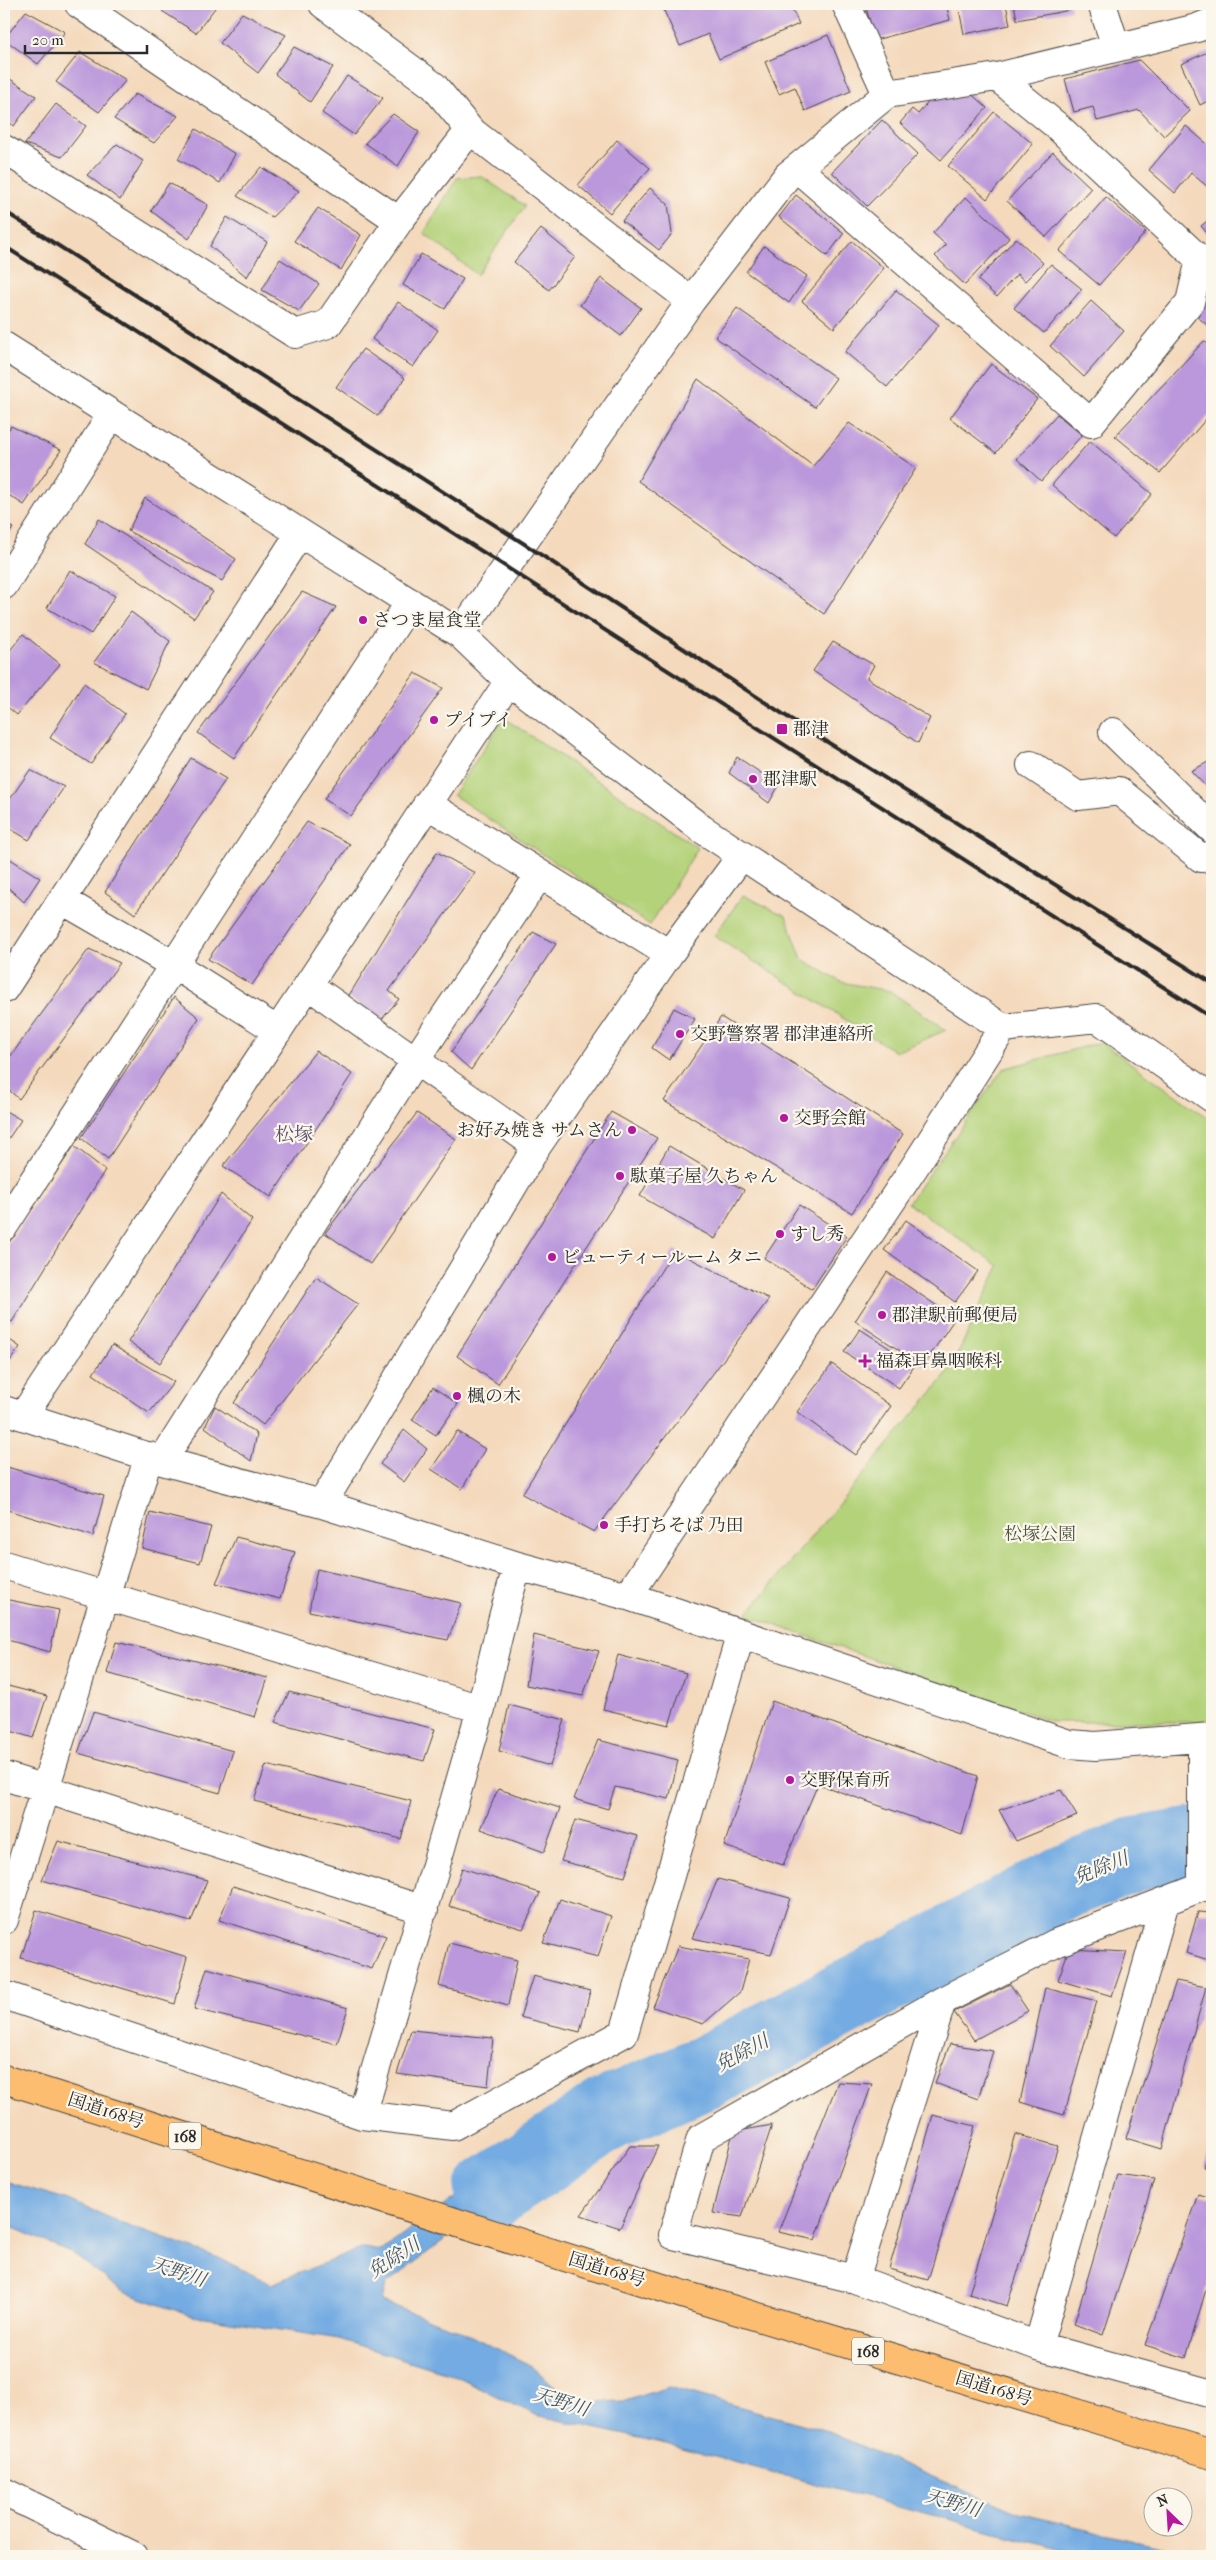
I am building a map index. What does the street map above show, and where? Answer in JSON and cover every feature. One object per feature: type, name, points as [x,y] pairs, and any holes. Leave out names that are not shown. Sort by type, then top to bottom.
[{"type":"highway","name":"国道168号","points":[[4,2079],[526,2244],[977,2384],[1212,2454]]},
{"type":"street","points":[[79,4],[399,221]]},
{"type":"street","points":[[323,4],[434,86],[470,130],[691,301]]},
{"type":"street","points":[[846,4],[887,94]]},
{"type":"street","points":[[1102,4],[1116,47]]},
{"type":"street","points":[[460,634],[691,301],[788,175],[887,94],[997,76],[1197,28],[1212,22]]},
{"type":"street","points":[[797,168],[1091,422],[1190,302],[1200,260],[1057,126],[997,76]]},
{"type":"street","points":[[4,150],[296,334],[328,324],[399,221],[470,130]]},
{"type":"street","points":[[4,346],[460,634],[509,681],[702,829],[1003,1028],[1097,1018],[1212,1098]]},
{"type":"street","points":[[4,584],[112,414]]},
{"type":"street","points":[[7,977],[62,900],[300,532]]},
{"type":"street","points":[[4,1226],[410,602]]},
{"type":"street","points":[[509,681],[278,1030],[14,1413],[155,1458],[322,1504],[518,1566],[628,1596],[1069,1744],[1096,1746],[1207,1737],[1203,1790],[1207,1887],[1056,1943],[942,2001],[701,2138],[673,2235],[855,2279],[1038,2346],[1212,2394]]},
{"type":"street","points":[[1113,732],[1212,829]]},
{"type":"street","points":[[1031,765],[1078,796],[1119,792],[1201,858],[1212,854]]},
{"type":"street","points":[[428,804],[670,954]]},
{"type":"street","points":[[322,1504],[537,1146],[670,954],[742,855]]},
{"type":"street","points":[[4,1920],[106,1595],[155,1458],[540,874]]},
{"type":"street","points":[[62,900],[174,965],[278,1030]]},
{"type":"street","points":[[308,985],[537,1146]]},
{"type":"street","points":[[628,1596],[910,1174],[1003,1028]]},
{"type":"street","points":[[4,1565],[480,1709]]},
{"type":"street","points":[[362,2115],[424,1910],[480,1709],[508,1596],[518,1566]]},
{"type":"street","points":[[4,1995],[362,2115],[453,2126],[624,2033],[741,1633]]},
{"type":"street","points":[[4,1776],[424,1910]]},
{"type":"street","points":[[1038,2346],[1165,1902]]},
{"type":"street","points":[[855,2279],[942,2001]]},
{"type":"street","points":[[4,2492],[134,2556]]},
{"type":"green space","points":[[481,176],[525,206],[477,275],[424,233],[457,178]]},
{"type":"green space","points":[[504,718],[698,848],[650,925],[453,795]]},
{"type":"green space","points":[[743,895],[786,916],[802,959],[841,982],[890,991],[946,1030],[896,1052],[714,936]]},
{"type":"green space","name":"松塚公園","points":[[1101,1042],[1212,1121],[1212,1720],[1193,1722],[1053,1722],[746,1615],[949,1372],[999,1266],[908,1203],[1003,1069]]},
{"type":"water","name":"天野川","points":[[585,2133],[386,2284],[382,2302],[459,2330],[528,2364],[575,2402],[625,2401],[669,2387],[824,2430],[1014,2512],[1165,2547],[1179,2556],[1085,2556],[670,2445],[536,2415],[448,2373],[339,2339],[192,2316],[123,2292],[70,2252],[4,2224],[4,2181],[69,2200],[131,2227],[219,2258],[271,2284],[363,2248],[381,2251],[489,2173],[540,2145]]},
{"type":"building","points":[[169,4],[218,4],[196,33],[162,11]]},
{"type":"building","points":[[661,4],[790,4],[799,24],[719,59],[708,34],[680,46]]},
{"type":"building","points":[[865,4],[946,4],[950,20],[875,40]]},
{"type":"building","points":[[958,4],[1006,4],[1010,25],[964,34]]},
{"type":"building","points":[[1014,4],[1070,4],[1071,10],[1017,20]]},
{"type":"building","points":[[26,11],[65,32],[38,64],[4,39]]},
{"type":"building","points":[[242,13],[286,35],[258,73],[220,43]]},
{"type":"building","points":[[828,35],[851,91],[805,111],[795,87],[779,94],[765,62]]},
{"type":"building","points":[[294,47],[333,67],[310,102],[275,74]]},
{"type":"building","points":[[1212,50],[1212,99],[1200,105],[1181,64]]},
{"type":"building","points":[[80,52],[126,80],[99,112],[56,82]]},
{"type":"building","points":[[1139,60],[1190,111],[1164,136],[1139,110],[1097,121],[1093,107],[1074,112],[1065,79]]},
{"type":"building","points":[[4,75],[36,96],[14,126],[4,119]]},
{"type":"building","points":[[347,76],[383,98],[354,135],[322,113]]},
{"type":"building","points":[[968,91],[987,108],[941,160],[900,123],[912,109],[918,114],[933,97]]},
{"type":"building","points":[[135,94],[178,116],[154,143],[114,119]]},
{"type":"building","points":[[56,104],[86,126],[62,157],[25,144]]},
{"type":"building","points":[[994,112],[1033,144],[987,199],[948,166]]},
{"type":"building","points":[[393,114],[419,132],[398,166],[365,143]]},
{"type":"building","points":[[882,120],[918,154],[867,206],[832,172]]},
{"type":"building","points":[[1186,126],[1212,148],[1212,184],[1209,188],[1191,173],[1175,193],[1149,170]]},
{"type":"building","points":[[196,129],[235,154],[220,183],[178,159]]},
{"type":"building","points":[[617,140],[650,168],[610,213],[578,185]]},
{"type":"building","points":[[117,144],[143,161],[120,200],[87,175]]},
{"type":"building","points":[[1053,152],[1091,188],[1046,237],[1007,201]]},
{"type":"building","points":[[261,167],[299,191],[272,217],[237,196]]},
{"type":"building","points":[[169,183],[208,205],[189,239],[151,211]]},
{"type":"building","points":[[650,188],[668,204],[672,234],[659,250],[622,221]]},
{"type":"building","points":[[796,195],[844,233],[827,256],[779,217]]},
{"type":"building","points":[[966,197],[1009,238],[965,285],[935,256],[946,245],[933,233]]},
{"type":"building","points":[[1106,197],[1146,232],[1099,285],[1059,251]]},
{"type":"building","points":[[318,208],[361,235],[341,270],[294,241]]},
{"type":"building","points":[[227,217],[267,242],[247,277],[210,246]]},
{"type":"building","points":[[1212,217],[1212,239],[1201,226]]},
{"type":"building","points":[[541,229],[575,257],[549,290],[514,262]]},
{"type":"building","points":[[1016,238],[1043,263],[1025,281],[1017,274],[997,297],[978,280]]},
{"type":"building","points":[[852,241],[884,268],[834,328],[802,301]]},
{"type":"building","points":[[764,246],[807,276],[789,303],[746,272]]},
{"type":"building","points":[[421,254],[463,279],[445,309],[403,285]]},
{"type":"building","points":[[280,259],[319,284],[299,311],[262,290]]},
{"type":"building","points":[[1051,264],[1082,289],[1044,333],[1014,308]]},
{"type":"building","points":[[601,278],[641,308],[621,336],[580,305]]},
{"type":"building","points":[[896,290],[939,325],[887,387],[845,352]]},
{"type":"building","points":[[1212,293],[1212,329],[1195,315]]},
{"type":"building","points":[[1091,301],[1124,331],[1084,377],[1050,346]]},
{"type":"building","points":[[398,302],[438,330],[413,367],[372,339]]},
{"type":"building","points":[[737,308],[836,378],[815,407],[715,337]]},
{"type":"building","points":[[1204,341],[1212,347],[1212,412],[1160,473],[1115,436]]},
{"type":"building","points":[[363,349],[405,378],[378,416],[336,387]]},
{"type":"building","points":[[991,364],[1037,399],[996,453],[950,418]]},
{"type":"building","points":[[698,379],[813,466],[849,423],[916,468],[824,614],[638,481]]},
{"type":"building","points":[[1057,414],[1082,435],[1041,481],[1017,459]]},
{"type":"building","points":[[11,426],[61,450],[24,505],[4,492],[4,437]]},
{"type":"building","points":[[1090,441],[1152,494],[1114,538],[1052,485]]},
{"type":"building","points":[[145,498],[236,559],[222,581],[128,531]]},
{"type":"building","points":[[99,519],[213,592],[194,618],[85,544]]},
{"type":"building","points":[[4,523],[13,528],[4,542]]},
{"type":"building","points":[[70,570],[115,596],[91,634],[47,608]]},
{"type":"building","points":[[302,592],[336,607],[234,758],[198,733]]},
{"type":"building","points":[[131,612],[170,641],[146,689],[94,662]]},
{"type":"building","points":[[23,634],[60,664],[17,715],[4,704],[4,658]]},
{"type":"building","points":[[833,642],[874,665],[867,678],[930,718],[918,743],[813,671]]},
{"type":"building","points":[[415,673],[443,688],[351,816],[324,799]]},
{"type":"building","points":[[84,683],[125,714],[91,764],[50,738]]},
{"type":"building","name":"郡津駅","points":[[737,757],[779,785],[769,803],[729,773]]},
{"type":"building","points":[[191,758],[226,779],[135,914],[105,892]]},
{"type":"building","points":[[1212,760],[1212,793],[1191,771]]},
{"type":"building","points":[[30,770],[64,787],[29,840],[4,825],[4,808]]},
{"type":"building","points":[[307,822],[350,844],[252,985],[208,959]]},
{"type":"building","points":[[437,852],[475,873],[389,991],[399,999],[381,1020],[348,997]]},
{"type":"building","points":[[4,855],[40,878],[24,902],[4,884]]},
{"type":"building","points":[[533,932],[556,944],[471,1070],[451,1052]]},
{"type":"building","points":[[89,949],[120,963],[19,1099],[4,1086],[4,1065]]},
{"type":"building","points":[[174,997],[199,1018],[108,1159],[81,1138]]},
{"type":"building","points":[[674,1008],[695,1019],[669,1060],[652,1048]]},
{"type":"building","name":"交野会館","points":[[721,1017],[903,1134],[852,1213],[664,1101]]},
{"type":"building","points":[[316,1051],[352,1074],[271,1197],[223,1166]]},
{"type":"building","points":[[4,1110],[21,1120],[4,1145]]},
{"type":"building","points":[[611,1112],[657,1138],[498,1384],[457,1356]]},
{"type":"building","points":[[417,1113],[456,1139],[370,1264],[325,1233]]},
{"type":"building","points":[[74,1146],[105,1170],[12,1322],[4,1316],[4,1250]]},
{"type":"building","points":[[669,1146],[744,1190],[715,1239],[640,1196]]},
{"type":"building","points":[[221,1194],[252,1220],[160,1363],[128,1342]]},
{"type":"building","points":[[799,1205],[847,1236],[812,1289],[764,1258]]},
{"type":"building","points":[[906,1220],[978,1271],[955,1302],[884,1250]]},
{"type":"building","points":[[674,1250],[769,1299],[594,1532],[522,1494]]},
{"type":"building","points":[[887,1272],[955,1318],[923,1366],[855,1321]]},
{"type":"building","points":[[316,1277],[358,1304],[263,1425],[234,1403]]},
{"type":"building","points":[[860,1329],[915,1365],[899,1388],[844,1352]]},
{"type":"building","points":[[4,1336],[20,1347],[4,1369]]},
{"type":"building","points":[[112,1345],[174,1382],[149,1413],[93,1374]]},
{"type":"building","points":[[832,1364],[891,1406],[856,1455],[797,1412]]},
{"type":"building","points":[[433,1387],[458,1404],[436,1435],[412,1420]]},
{"type":"building","points":[[215,1406],[257,1434],[251,1461],[205,1427]]},
{"type":"building","points":[[404,1430],[427,1449],[404,1482],[380,1464]]},
{"type":"building","points":[[457,1431],[485,1449],[462,1489],[431,1469]]},
{"type":"building","points":[[4,1466],[104,1496],[93,1536],[4,1509]]},
{"type":"building","points":[[150,1512],[211,1527],[200,1563],[142,1548]]},
{"type":"building","points":[[236,1537],[295,1552],[280,1599],[216,1583]]},
{"type":"building","points":[[317,1569],[461,1603],[448,1640],[309,1611]]},
{"type":"building","points":[[4,1599],[59,1610],[50,1652],[4,1639]]},
{"type":"building","points":[[534,1635],[599,1651],[583,1696],[526,1685]]},
{"type":"building","points":[[116,1642],[268,1678],[255,1717],[107,1673]]},
{"type":"building","points":[[618,1655],[686,1673],[669,1725],[603,1709]]},
{"type":"building","points":[[4,1685],[47,1696],[33,1738],[4,1729]]},
{"type":"building","points":[[289,1692],[435,1729],[424,1761],[275,1722]]},
{"type":"building","points":[[772,1701],[978,1776],[962,1835],[818,1784],[783,1865],[724,1846]]},
{"type":"building","points":[[509,1705],[565,1720],[550,1766],[499,1751]]},
{"type":"building","points":[[93,1712],[233,1751],[220,1793],[78,1753]]},
{"type":"building","points":[[598,1740],[678,1760],[669,1799],[615,1787],[608,1809],[574,1799]]},
{"type":"building","points":[[266,1765],[411,1801],[401,1839],[254,1801]]},
{"type":"building","points":[[498,1789],[560,1808],[544,1852],[481,1829]]},
{"type":"building","points":[[1061,1790],[1077,1816],[1016,1841],[999,1810]]},
{"type":"building","points":[[575,1820],[638,1836],[625,1877],[561,1861]]},
{"type":"building","points":[[58,1841],[207,1880],[191,1922],[42,1880]]},
{"type":"building","points":[[462,1868],[540,1893],[523,1929],[449,1906]]},
{"type":"building","points":[[718,1879],[790,1898],[771,1954],[692,1938]]},
{"type":"building","points":[[233,1886],[386,1936],[372,1969],[219,1920]]},
{"type":"building","points":[[560,1899],[611,1916],[598,1957],[543,1943]]},
{"type":"building","points":[[36,1910],[187,1957],[175,2004],[21,1958]]},
{"type":"building","points":[[1198,1912],[1212,1913],[1212,1961],[1186,1953]]},
{"type":"building","points":[[449,1943],[517,1960],[508,2006],[439,1986]]},
{"type":"building","points":[[678,1946],[749,1959],[740,1992],[703,2024],[653,2007]]},
{"type":"building","points":[[1069,1949],[1127,1952],[1112,1996],[1058,1980]]},
{"type":"building","points":[[207,1968],[348,2008],[337,2044],[194,2009]]},
{"type":"building","points":[[533,1976],[590,1991],[580,2032],[520,2017]]},
{"type":"building","points":[[1176,1981],[1206,1987],[1162,2149],[1126,2138]]},
{"type":"building","points":[[1010,1984],[1028,2011],[974,2040],[954,2012]]},
{"type":"building","points":[[1045,1988],[1097,2001],[1064,2115],[1020,2102]]},
{"type":"building","points":[[411,2030],[493,2038],[488,2086],[397,2074]]},
{"type":"building","points":[[950,2044],[993,2051],[978,2099],[935,2083]]},
{"type":"building","points":[[838,2082],[872,2084],[815,2240],[778,2232]]},
{"type":"building","points":[[933,2115],[975,2126],[928,2280],[889,2269]]},
{"type":"building","points":[[772,2125],[742,2217],[713,2213],[733,2132]]},
{"type":"building","points":[[1015,2134],[1058,2146],[1007,2306],[969,2294]]},
{"type":"building","points":[[1212,2141],[1212,2169],[1204,2167]]},
{"type":"building","points":[[630,2146],[658,2146],[620,2228],[581,2215]]},
{"type":"building","points":[[1118,2175],[1154,2180],[1103,2335],[1074,2324]]},
{"type":"building","points":[[1198,2194],[1212,2198],[1212,2269],[1186,2358],[1145,2345]]},
{"type":"waterway","name":"免除川","points":[[491,2192],[607,2114],[708,2071],[1065,1882],[1135,1854],[1212,1841]]},
{"type":"railway","points":[[4,211],[523,543],[789,718],[1212,983]]},
{"type":"railway","points":[[4,246],[1212,1018]]},
{"type":"place","name":"さつま屋食堂","points":[[363,620]]},
{"type":"place","name":"プイプイ","points":[[434,720]]},
{"type":"place","name":"郡津","points":[[782,729]]},
{"type":"place","name":"郡津駅","points":[[753,779]]},
{"type":"place","name":"交野警察署 郡津連絡所","points":[[680,1034]]},
{"type":"place","name":"交野会館","points":[[784,1118]]},
{"type":"place","name":"お好み焼き サムさん","points":[[632,1130]]},
{"type":"place","name":"駄菓子屋 久ちゃん","points":[[620,1176]]},
{"type":"place","name":"すし秀","points":[[780,1234]]},
{"type":"place","name":"ビューティールーム タニ","points":[[552,1257]]},
{"type":"place","name":"郡津駅前郵便局","points":[[882,1315]]},
{"type":"place","name":"福森耳鼻咽喉科","points":[[865,1361]]},
{"type":"place","name":"楓の木","points":[[457,1396]]},
{"type":"place","name":"手打ちそば 乃田","points":[[604,1525]]},
{"type":"place","name":"交野保育所","points":[[790,1780]]},
{"type":"district","name":"松塚","points":[[294,1135]]}]
